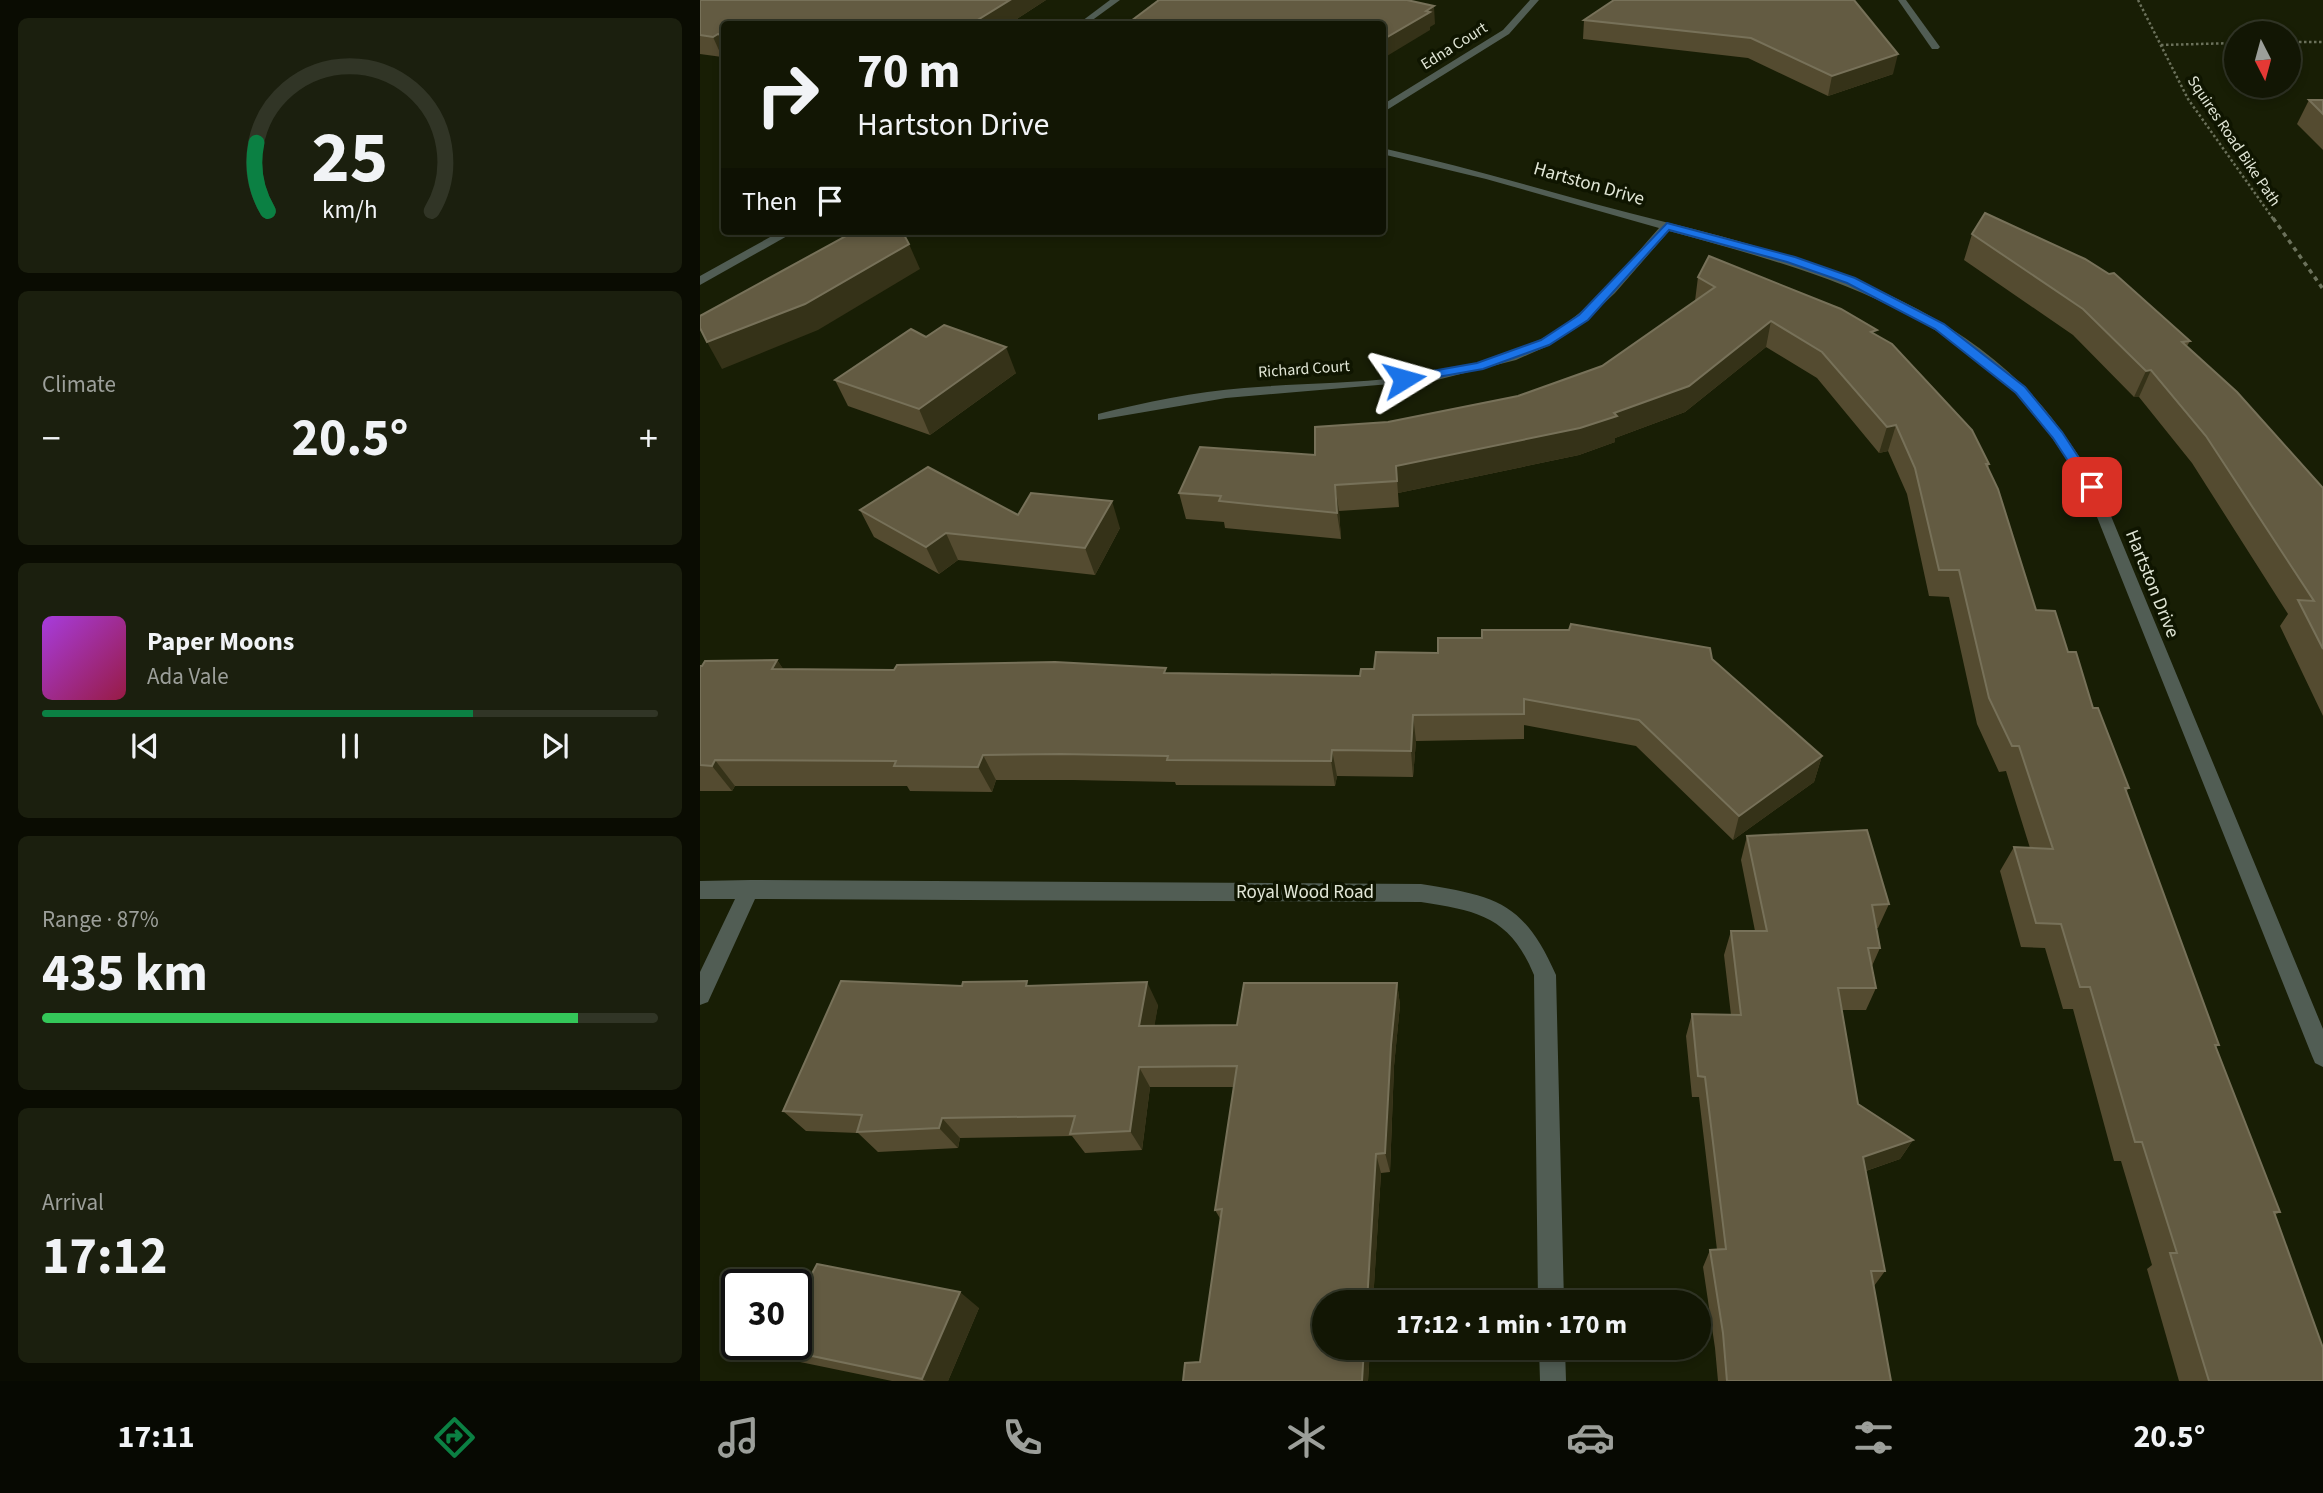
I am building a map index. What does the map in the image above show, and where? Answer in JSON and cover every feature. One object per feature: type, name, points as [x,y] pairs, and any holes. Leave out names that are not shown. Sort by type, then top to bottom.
[{"type":"street","points":[[1086,21],[1116,0]]},
{"type":"street","name":"Edna Court","points":[[1386,107],[1506,32],[1535,0]]},
{"type":"street","points":[[1902,0],[1935,47]]},
{"type":"street","name":"Hartston Drive","points":[[1386,151],[1490,176],[1791,259],[1851,281],[1940,326],[1976,352],[2020,390],[2057,435],[2092,487],[2323,1056]]},
{"type":"street","name":"Richard Court","points":[[1103,416],[1241,392],[1429,376],[1503,359],[1545,343],[1584,317],[1667,226]]},
{"type":"street","points":[[700,281],[783,235]]},
{"type":"street","points":[[700,995],[750,889]]},
{"type":"street","name":"Royal Wood Road","points":[[700,890],[1421,892],[1475,901],[1496,909],[1510,919],[1535,946],[1545,975],[1551,1290]]},
{"type":"street","points":[[1552,1360],[1553,1381]]},
{"type":"path","name":"Squires Road Bike Path","points":[[2138,0],[2188,99],[2323,289]]},
{"type":"path","points":[[2301,42],[2323,42]]},
{"type":"path","points":[[2161,45],[2224,43]]},
{"type":"building","points":[[700,0],[1010,0],[976,21],[721,21],[721,34],[713,37],[700,35]]},
{"type":"building","points":[[1159,0],[1407,0],[1434,6],[1426,11],[1430,12],[1386,38],[1386,21],[1131,21]]},
{"type":"building","points":[[1614,0],[1854,0],[1898,54],[1832,76],[1751,38],[1584,20]]},
{"type":"building","points":[[2309,100],[2323,100],[2323,114]]},
{"type":"building","points":[[1985,213],[2085,259],[2109,274],[2114,273],[2190,341],[2182,342],[2237,392],[2323,488],[2323,649],[2298,600],[2314,601],[2206,436],[2151,370],[2146,371],[2083,309],[1972,234]]},
{"type":"building","points":[[848,235],[904,235],[909,244],[805,304],[707,342],[700,328],[700,316]]},
{"type":"building","points":[[1709,256],[1841,309],[1877,330],[1871,332],[1892,344],[1972,430],[1998,489],[2036,610],[2055,611],[2068,652],[2076,652],[2093,708],[2098,708],[2129,788],[2125,788],[2219,1045],[2215,1045],[2280,1212],[2274,1212],[2323,1348],[2323,1381],[2209,1381],[2170,1253],[2177,1253],[2142,1142],[2135,1142],[2090,987],[2080,987],[2061,924],[2036,923],[2014,847],[2053,849],[2019,746],[2012,746],[1989,698],[1959,570],[1939,570],[1915,468],[1896,425],[1887,427],[1822,352],[1771,321],[1689,386],[1614,413],[1617,416],[1580,428],[1396,466],[1397,481],[1335,485],[1337,513],[1219,501],[1221,496],[1179,493],[1200,447],[1315,455],[1315,427],[1388,422],[1518,396],[1602,366],[1715,287],[1698,277]]},
{"type":"building","points":[[944,325],[1006,347],[919,409],[835,380],[911,329],[926,337]]},
{"type":"building","points":[[928,467],[1018,515],[1031,493],[1112,501],[1085,548],[946,533],[926,547],[860,510]]},
{"type":"building","points":[[1571,624],[1710,648],[1712,659],[1822,756],[1739,816],[1639,720],[1524,699],[1524,714],[1413,715],[1411,751],[1332,750],[1331,761],[1167,760],[1168,756],[1061,754],[983,755],[978,767],[894,766],[896,761],[715,760],[712,766],[700,765],[700,666],[705,661],[777,660],[772,669],[894,670],[897,665],[1055,662],[1166,668],[1164,673],[1360,676],[1361,669],[1374,669],[1376,652],[1438,653],[1438,638],[1482,638],[1482,630],[1569,630]]},
{"type":"building","points":[[1867,830],[1889,904],[1872,905],[1880,948],[1868,948],[1876,988],[1838,988],[1858,1104],[1913,1140],[1863,1157],[1885,1271],[1871,1271],[1891,1381],[1727,1381],[1723,1333],[1710,1250],[1726,1249],[1705,1077],[1698,1076],[1692,1014],[1741,1015],[1731,931],[1767,931],[1747,836]]},
{"type":"building","points":[[841,981],[962,986],[963,982],[1027,981],[1026,986],[1147,982],[1139,1026],[1237,1025],[1244,983],[1397,983],[1385,1153],[1376,1154],[1368,1290],[1312,1290],[1312,1360],[1363,1360],[1362,1381],[1183,1381],[1185,1363],[1200,1362],[1222,1209],[1215,1210],[1237,1066],[1139,1067],[1130,1131],[1070,1134],[1075,1116],[942,1118],[939,1128],[857,1132],[862,1115],[783,1111]]},
{"type":"building","points":[[817,1264],[960,1292],[922,1379],[812,1356],[812,1274]]},
{"type":"route","points":[[1404,379],[1479,366],[1545,343],[1584,317],[1667,226],[1791,259],[1851,281],[1940,326],[1976,352],[2020,390],[2057,435],[2092,487]]}]
